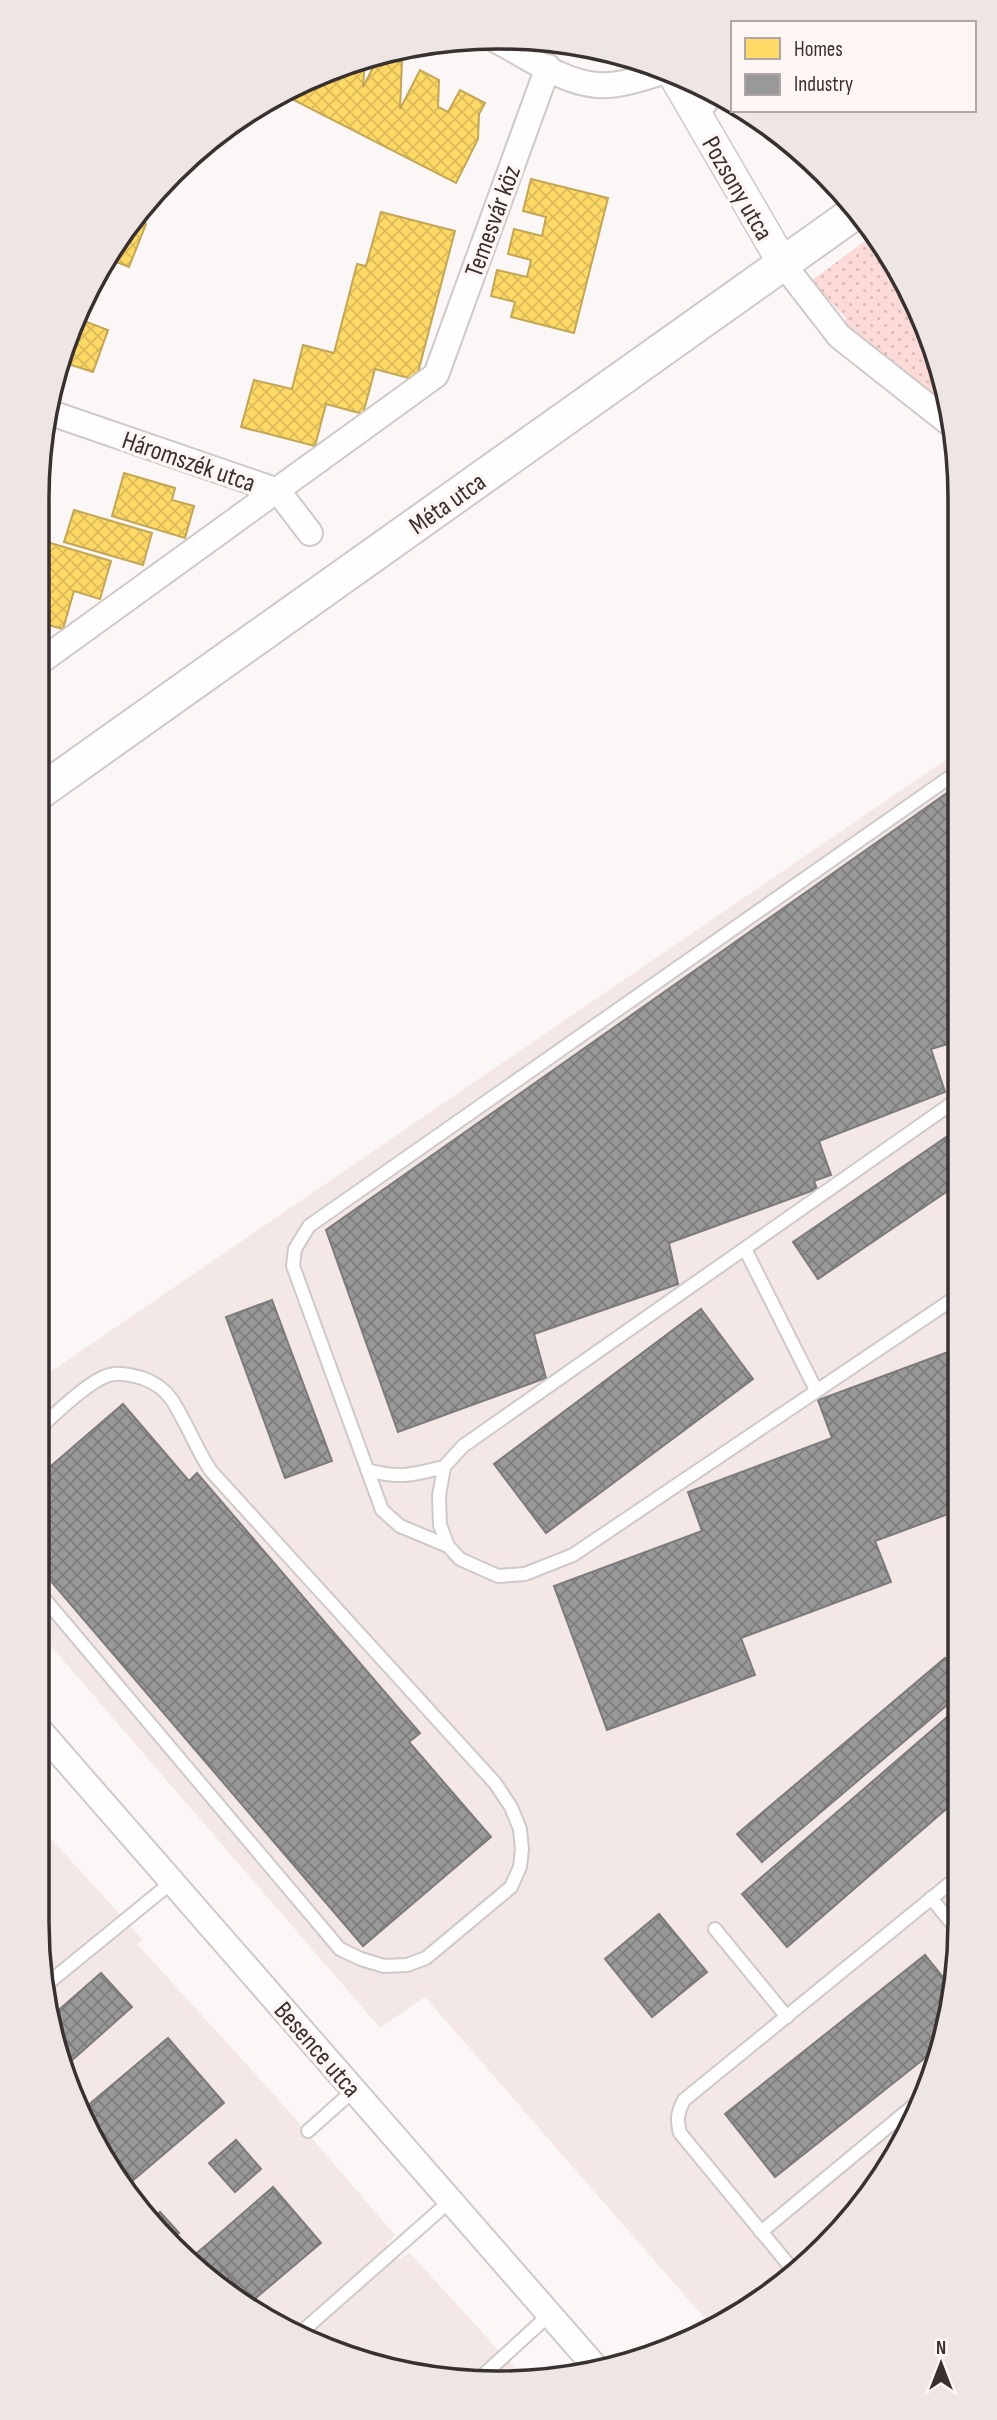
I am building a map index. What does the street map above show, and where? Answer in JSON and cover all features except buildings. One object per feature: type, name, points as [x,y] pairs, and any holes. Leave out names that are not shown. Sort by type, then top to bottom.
[{"type":"main road","name":"Méta utca","points":[[49,785],[849,217]]},
{"type":"street","points":[[514,50],[574,80],[599,85],[629,82],[650,76]]},
{"type":"street","name":"Temesvár köz","points":[[278,491],[436,375],[548,67]]},
{"type":"street","name":"Pozsony utca","points":[[704,104],[783,265]]},
{"type":"street","points":[[783,265],[839,336],[940,415]]},
{"type":"street","name":"Háromszék utca","points":[[57,415],[278,491],[310,533]]},
{"type":"street","points":[[49,654],[278,491]]},
{"type":"street","name":"Besence utca","points":[[49,1741],[590,2361]]},
{"type":"lane","points":[[448,1546],[400,1526],[382,1510],[293,1266],[295,1249],[309,1226],[948,778]]},
{"type":"lane","points":[[948,1106],[463,1446],[444,1467],[439,1496],[440,1525],[448,1546],[460,1559],[498,1576],[525,1574],[573,1555],[948,1302]]},
{"type":"lane","points":[[745,1249],[816,1390]]},
{"type":"lane","points":[[49,1420],[97,1380],[113,1374],[133,1376],[162,1389],[172,1400],[211,1472],[495,1783],[511,1807],[520,1829],[520,1867],[511,1887],[426,1958],[407,1965],[384,1966],[361,1959],[340,1948],[49,1604]]},
{"type":"lane","points":[[367,1470],[392,1477],[444,1467]]},
{"type":"lane","points":[[53,1979],[172,1882]]},
{"type":"lane","points":[[788,2264],[680,2133],[678,2111],[684,2100],[948,1885]]},
{"type":"lane","points":[[931,1898],[948,1919]]},
{"type":"lane","points":[[715,1929],[787,2017]]},
{"type":"lane","points":[[308,2131],[354,2090]]},
{"type":"lane","points":[[761,2232],[906,2112]]},
{"type":"lane","points":[[306,2328],[450,2201]]},
{"type":"lane","points":[[488,2371],[549,2315]]},
{"type":"shaded area","points":[[866,240],[888,274],[914,326],[933,382],[940,415],[839,336],[846,318],[811,281]]},
{"type":"shaded area","points":[[948,758],[948,1922],[944,1980],[933,2038],[924,2066],[914,2094],[888,2146],[836,2218],[772,2278],[706,2320],[425,1997],[380,2028],[49,1644],[49,1373]]},
{"type":"shaded area","points":[[49,1836],[143,1940],[137,1944],[279,2100],[395,2235],[386,2244],[400,2259],[409,2252],[517,2370],[469,2370],[411,2362],[382,2356],[326,2337],[274,2311],[225,2278],[161,2218],[109,2146],[83,2094],[64,2038],[50,1951]]}]
